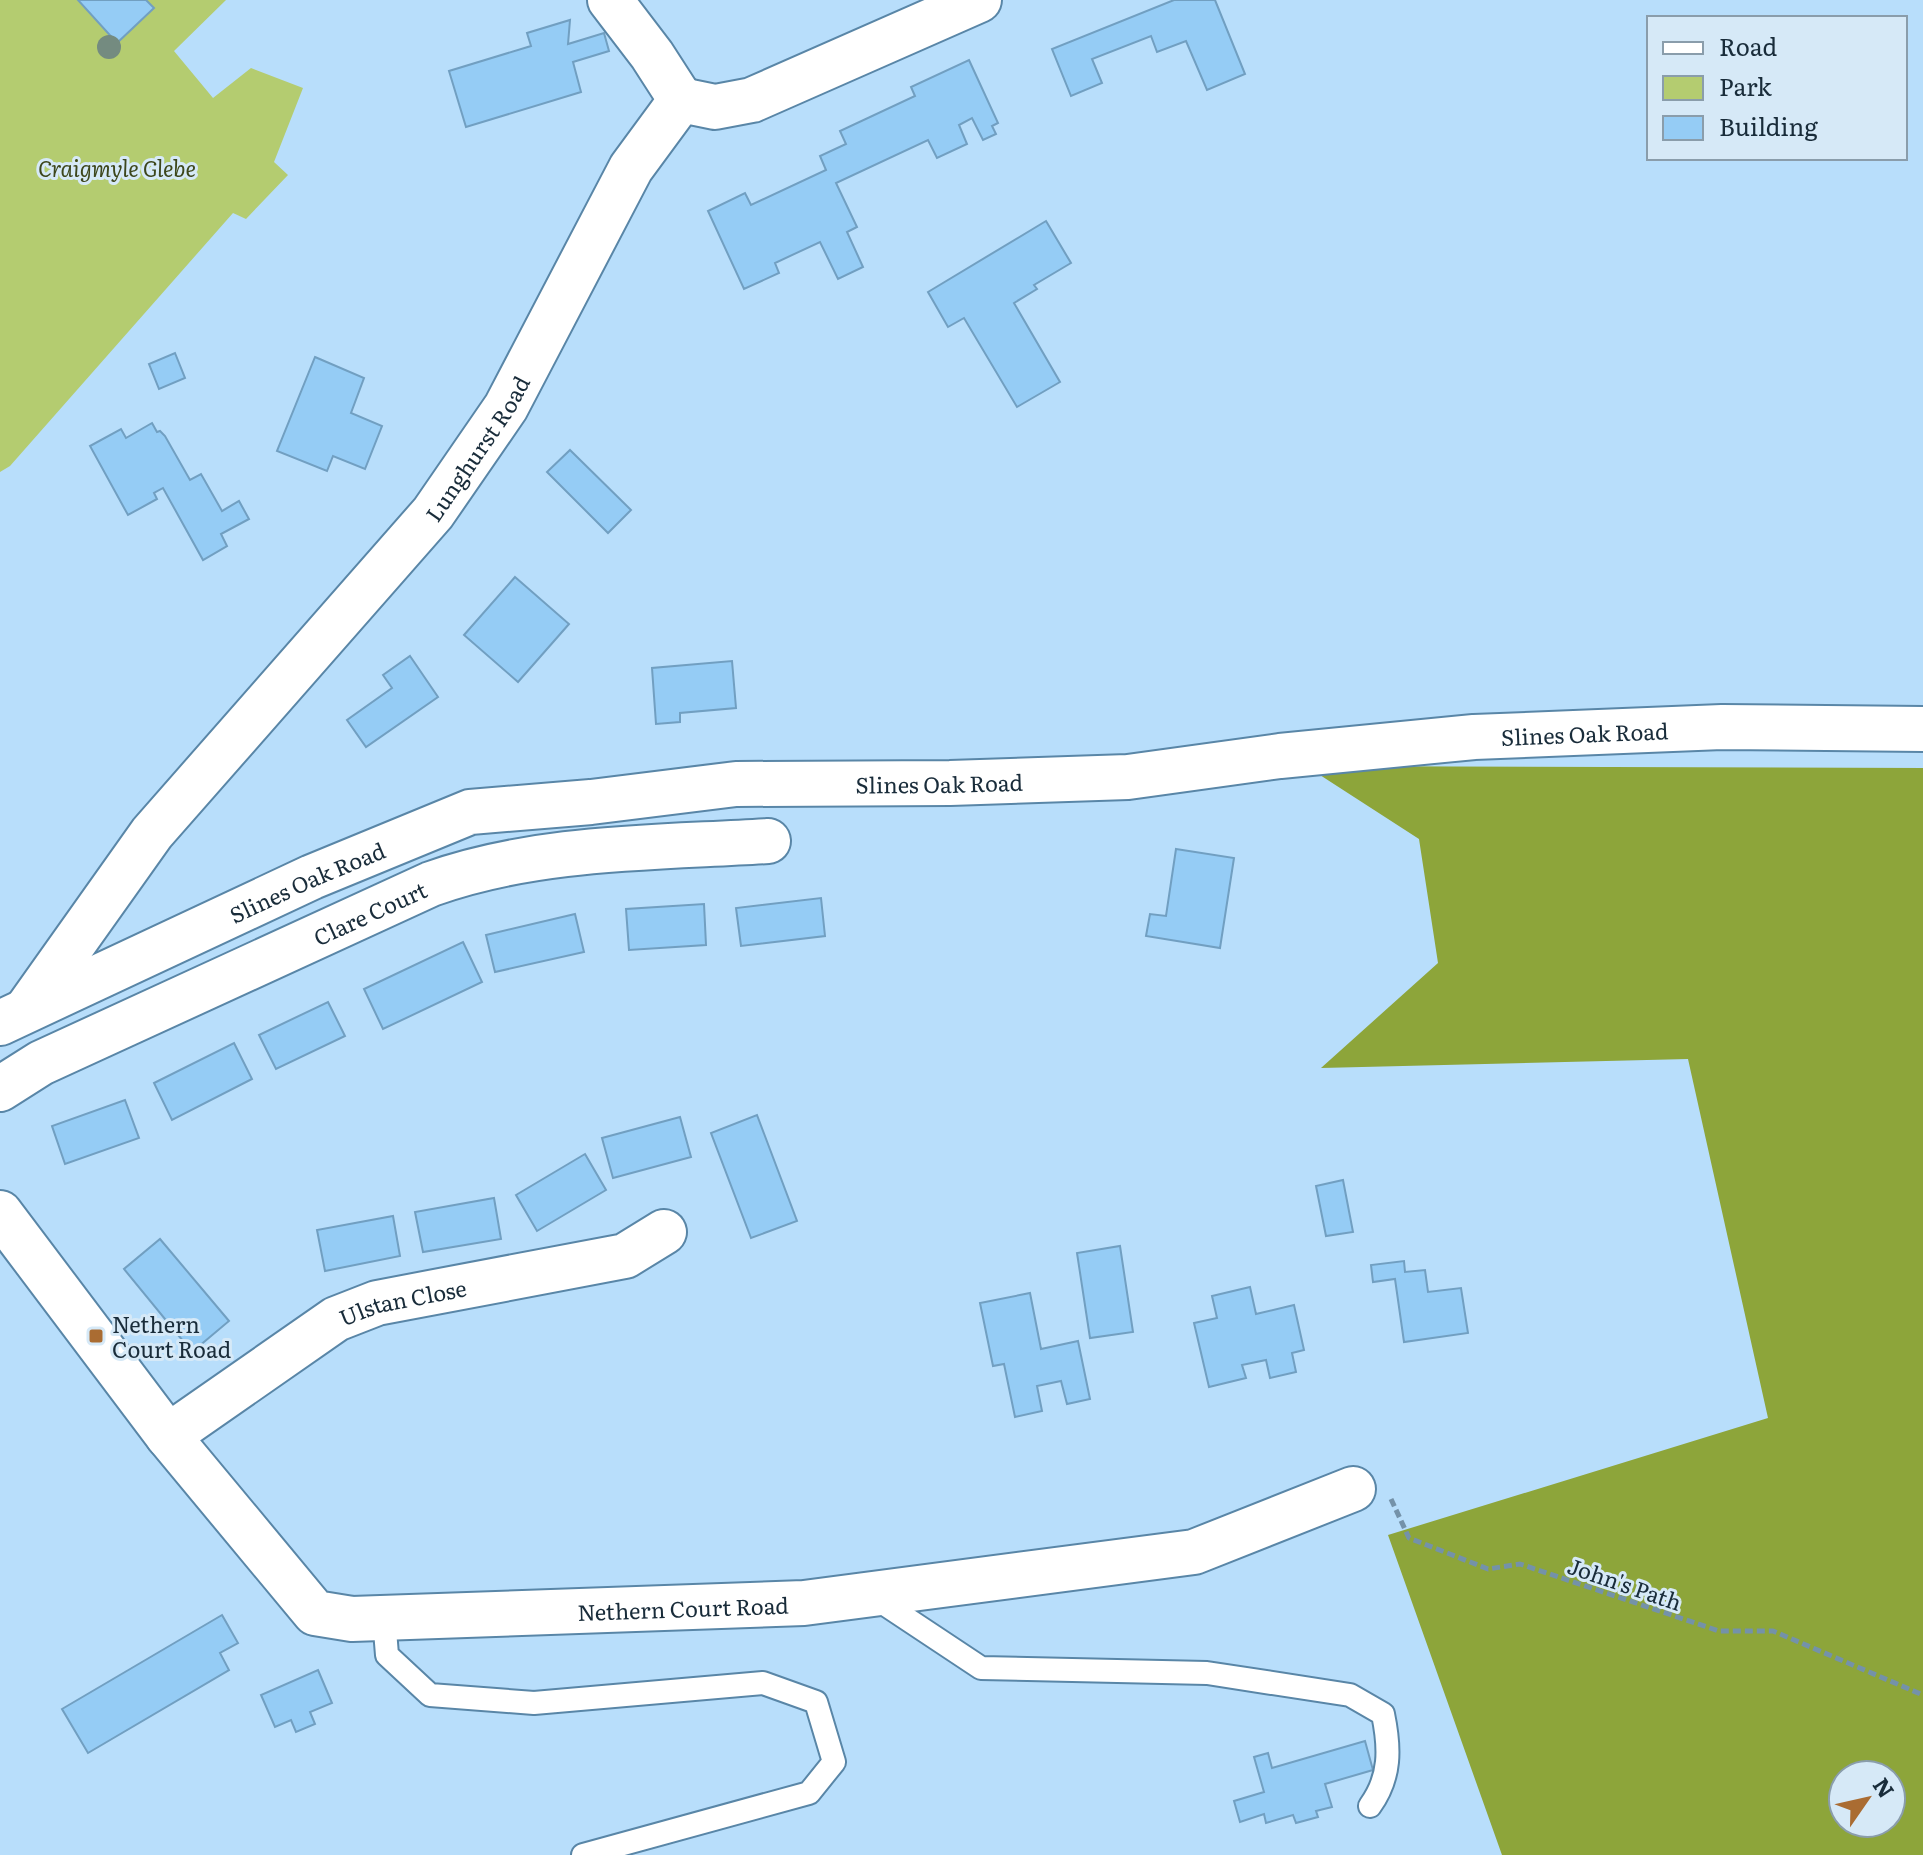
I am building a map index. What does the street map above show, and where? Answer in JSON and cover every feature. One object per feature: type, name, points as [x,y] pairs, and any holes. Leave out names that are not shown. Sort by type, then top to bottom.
[{"type":"street","points":[[610,0],[652,55],[681,100],[715,107],[752,100],[979,0]]},
{"type":"street","name":"Lunghurst Road","points":[[12,1018],[152,833],[433,513],[506,407],[631,168],[681,100]]},
{"type":"street","name":"Slines Oak Road","points":[[12,1018],[312,877],[470,812],[591,802],[736,784],[950,783],[1128,777],[1280,756],[1474,737],[1722,727],[1923,729]]},
{"type":"street","name":"Clare Court","points":[[0,1089],[41,1063],[431,884],[469,871],[510,862],[605,852],[768,841]]},
{"type":"street","name":"Nethern Court Road","points":[[0,1213],[16,1266],[96,1336],[168,1436],[315,1613],[352,1619],[804,1603],[1194,1552],[1353,1489]]},
{"type":"street","name":"Ulstan Close","points":[[168,1436],[336,1319],[355,1310],[377,1303],[625,1256],[664,1232]]},
{"type":"lane","points":[[870,1594],[981,1668],[1207,1673],[1350,1695],[1383,1714],[1389,1744],[1382,1790],[1370,1806]]},
{"type":"lane","points":[[384,1618],[387,1655],[430,1695],[534,1703],[763,1683],[816,1702],[834,1762],[809,1793],[583,1855]]},
{"type":"path","name":"John's Path","points":[[1353,1489],[1384,1478],[1409,1538],[1488,1569],[1520,1564],[1719,1631],[1773,1631],[1923,1695]]},
{"type":"green space","name":"Craigmyle Glebe","points":[[0,0],[226,0],[174,51],[213,98],[251,68],[303,88],[274,162],[288,175],[246,219],[233,213],[10,466],[0,472]]},
{"type":"green space","points":[[1306,766],[1923,768],[1923,1855],[1502,1855],[1388,1535],[1768,1418],[1688,1059],[1321,1068],[1438,963],[1419,839]]},
{"type":"building","points":[[78,0],[146,0],[154,8],[117,43]]},
{"type":"building","points":[[1174,0],[1215,0],[1245,74],[1207,90],[1186,41],[1157,52],[1151,36],[1092,59],[1102,83],[1071,96],[1052,49]]},
{"type":"building","points":[[570,20],[568,44],[604,33],[609,51],[573,62],[581,92],[466,127],[449,71],[531,46],[527,33]]},
{"type":"building","points":[[969,60],[998,123],[992,126],[996,134],[983,140],[972,118],[959,125],[967,144],[937,158],[928,140],[836,183],[857,227],[847,232],[863,267],[838,279],[820,242],[775,263],[779,273],[744,289],[708,211],[745,193],[751,205],[826,170],[820,156],[846,144],[840,131],[915,96],[911,87]]},
{"type":"building","points":[[1046,221],[1071,263],[1034,285],[1037,289],[1014,303],[1060,382],[1017,407],[964,318],[948,327],[928,292]]},
{"type":"building","points":[[175,353],[185,378],[159,389],[149,364]]},
{"type":"building","points":[[315,357],[364,378],[351,413],[382,426],[365,469],[333,456],[327,471],[277,451]]},
{"type":"building","points":[[152,423],[157,432],[165,436],[190,480],[201,474],[222,511],[239,501],[249,519],[221,534],[227,546],[203,560],[163,488],[154,493],[157,499],[128,515],[90,446],[121,429],[126,438]]},
{"type":"building","points":[[570,450],[631,510],[608,533],[547,472]]},
{"type":"building","points":[[515,577],[569,624],[518,682],[464,635]]},
{"type":"building","points":[[410,656],[438,697],[366,747],[347,720],[392,688],[383,675]]},
{"type":"building","points":[[732,661],[736,708],[680,713],[680,722],[656,724],[652,668]]},
{"type":"building","points":[[1176,849],[1234,858],[1220,948],[1146,936],[1150,914],[1166,916]]},
{"type":"building","points":[[821,898],[825,936],[741,946],[736,908]]},
{"type":"building","points":[[704,904],[706,945],[629,950],[626,909]]},
{"type":"building","points":[[575,914],[584,952],[495,972],[486,935]]},
{"type":"building","points":[[463,942],[482,982],[383,1029],[364,989]]},
{"type":"building","points":[[328,1002],[345,1036],[276,1069],[259,1035]]},
{"type":"building","points":[[234,1043],[252,1079],[172,1120],[154,1083]]},
{"type":"building","points":[[125,1100],[139,1138],[65,1164],[52,1126]]},
{"type":"building","points":[[757,1115],[797,1221],[751,1238],[711,1133]]},
{"type":"building","points":[[680,1117],[691,1157],[613,1178],[602,1138]]},
{"type":"building","points":[[585,1154],[606,1190],[537,1231],[516,1195]]},
{"type":"building","points":[[1343,1180],[1353,1232],[1326,1236],[1316,1186]]},
{"type":"building","points":[[494,1198],[501,1239],[423,1252],[415,1212]]},
{"type":"building","points":[[393,1216],[400,1256],[325,1271],[317,1230]]},
{"type":"building","points":[[160,1239],[229,1321],[192,1352],[124,1269]]},
{"type":"building","points":[[1120,1246],[1133,1332],[1090,1338],[1077,1253]]},
{"type":"building","points":[[1404,1261],[1405,1272],[1425,1270],[1428,1292],[1461,1288],[1468,1333],[1404,1342],[1395,1279],[1373,1282],[1371,1265]]},
{"type":"building","points":[[1250,1287],[1256,1314],[1294,1305],[1304,1350],[1292,1353],[1296,1372],[1270,1378],[1266,1360],[1242,1365],[1246,1378],[1209,1387],[1194,1323],[1217,1318],[1212,1296]]},
{"type":"building","points":[[1030,1293],[1041,1349],[1078,1341],[1090,1399],[1067,1404],[1061,1381],[1037,1386],[1042,1411],[1015,1417],[1004,1364],[993,1366],[980,1303]]},
{"type":"building","points":[[222,1615],[238,1643],[220,1653],[229,1670],[88,1753],[62,1709]]},
{"type":"building","points":[[318,1670],[332,1703],[310,1712],[315,1724],[296,1732],[291,1720],[275,1727],[261,1695]]},
{"type":"building","points":[[1365,1741],[1373,1770],[1325,1784],[1332,1807],[1316,1811],[1318,1817],[1296,1823],[1293,1815],[1266,1823],[1264,1814],[1240,1822],[1234,1801],[1264,1792],[1254,1757],[1268,1753],[1272,1768]]},
{"type":"place","name":"Nethern Court Road","points":[[96,1336]]}]
